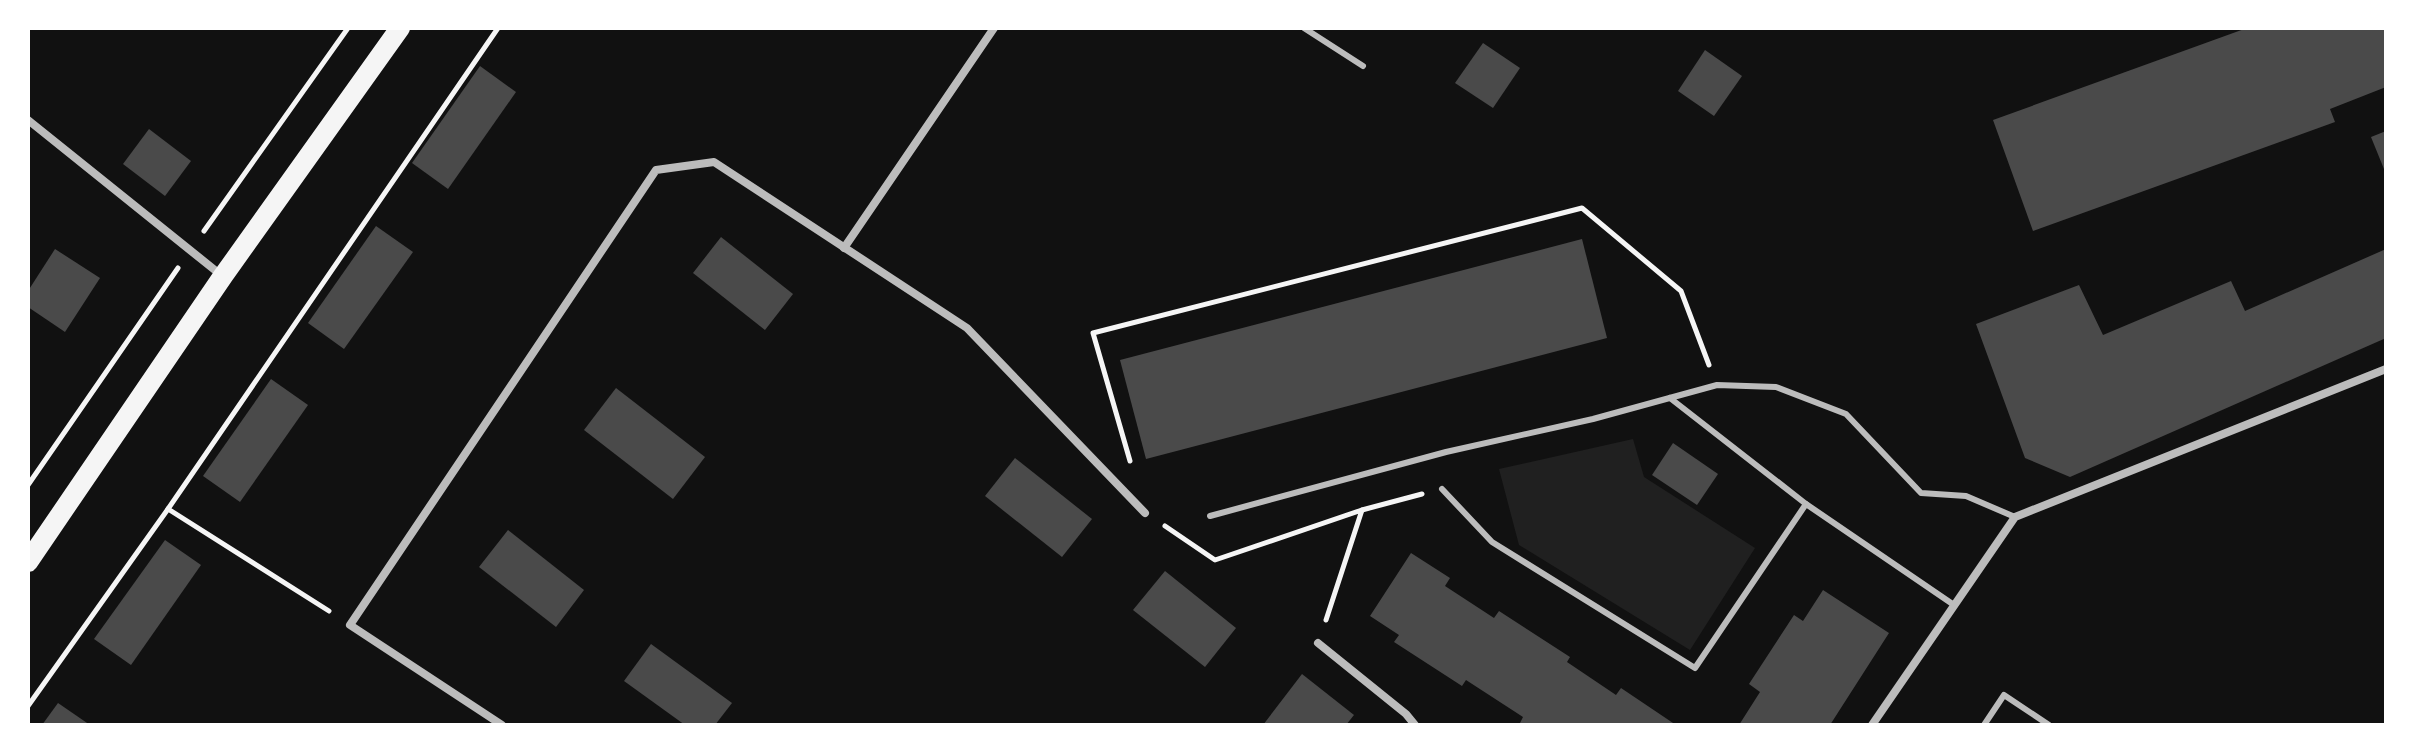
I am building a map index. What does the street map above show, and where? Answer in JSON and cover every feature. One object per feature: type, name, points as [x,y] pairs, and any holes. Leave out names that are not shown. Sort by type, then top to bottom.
[{"type":"main road","points":[[28,562],[223,276],[400,28]]},
{"type":"street","points":[[844,248],[994,28]]},
{"type":"street","points":[[28,120],[223,276]]},
{"type":"street","points":[[502,725],[350,625],[656,170],[714,162],[967,328],[1145,513]]},
{"type":"street","points":[[1872,725],[2015,517],[2386,369]]},
{"type":"street","points":[[1318,643],[1406,714],[1415,725]]},
{"type":"lane","points":[[1304,28],[1363,66]]},
{"type":"lane","points":[[1210,516],[1446,452],[1593,419],[1717,385],[1776,387],[1846,414],[1921,493],[1966,496],[2015,517]]},
{"type":"lane","points":[[1670,398],[1806,504],[1954,605]]},
{"type":"lane","points":[[1442,489],[1492,542],[1695,668],[1806,504]]},
{"type":"lane","points":[[1984,725],[2004,695],[2049,725]]},
{"type":"path","points":[[28,706],[168,509],[498,28]]},
{"type":"path","points":[[1442,489],[1362,510],[1215,560],[1145,513],[1093,333],[1582,208],[1681,291],[1717,385]]},
{"type":"path","points":[[168,509],[350,625]]},
{"type":"path","points":[[1318,643],[1362,510]]},
{"type":"shaded area","points":[[1633,439],[1644,477],[1755,548],[1690,650],[1519,545],[1499,469]]},
{"type":"building","points":[[2247,28],[2386,28],[2386,87],[2330,109],[2335,122],[2033,231],[1993,120]]},
{"type":"building","points":[[1483,43],[1520,68],[1493,108],[1455,83]]},
{"type":"building","points":[[1705,50],[1742,76],[1714,116],[1678,91]]},
{"type":"building","points":[[480,66],[516,92],[448,189],[412,163]]},
{"type":"building","points":[[149,129],[191,161],[165,196],[123,164]]},
{"type":"building","points":[[2386,131],[2386,174],[2371,137]]},
{"type":"building","points":[[376,226],[413,252],[344,349],[308,323]]},
{"type":"building","points":[[721,237],[793,294],[765,330],[693,273]]},
{"type":"building","points":[[1582,239],[1607,338],[1146,459],[1120,360]]},
{"type":"building","points":[[55,249],[100,278],[65,332],[28,307],[28,291]]},
{"type":"building","points":[[2386,249],[2386,338],[2070,477],[2025,458],[1976,324],[2079,285],[2103,335],[2231,281],[2245,311]]},
{"type":"building","points":[[271,379],[308,405],[240,502],[203,476]]},
{"type":"building","points":[[616,388],[705,457],[673,499],[584,430]]},
{"type":"building","points":[[1673,443],[1718,474],[1697,505],[1652,475]]},
{"type":"building","points":[[1015,458],[1092,519],[1062,557],[985,496]]},
{"type":"building","points":[[508,530],[584,590],[556,627],[479,567]]},
{"type":"building","points":[[165,540],[201,565],[131,665],[94,639]]},
{"type":"building","points":[[1411,553],[1450,578],[1445,586],[1494,618],[1499,611],[1570,657],[1567,662],[1616,695],[1621,688],[1676,725],[1522,725],[1523,717],[1466,680],[1462,686],[1394,642],[1399,635],[1370,616]]},
{"type":"building","points":[[1165,571],[1236,628],[1205,667],[1133,610]]},
{"type":"building","points":[[1823,590],[1889,633],[1830,725],[1739,725],[1760,692],[1749,684],[1794,615],[1803,621]]},
{"type":"building","points":[[651,644],[732,703],[715,725],[685,725],[624,681]]},
{"type":"building","points":[[1302,674],[1354,715],[1346,725],[1263,725]]},
{"type":"building","points":[[58,703],[90,725],[42,725]]}]
